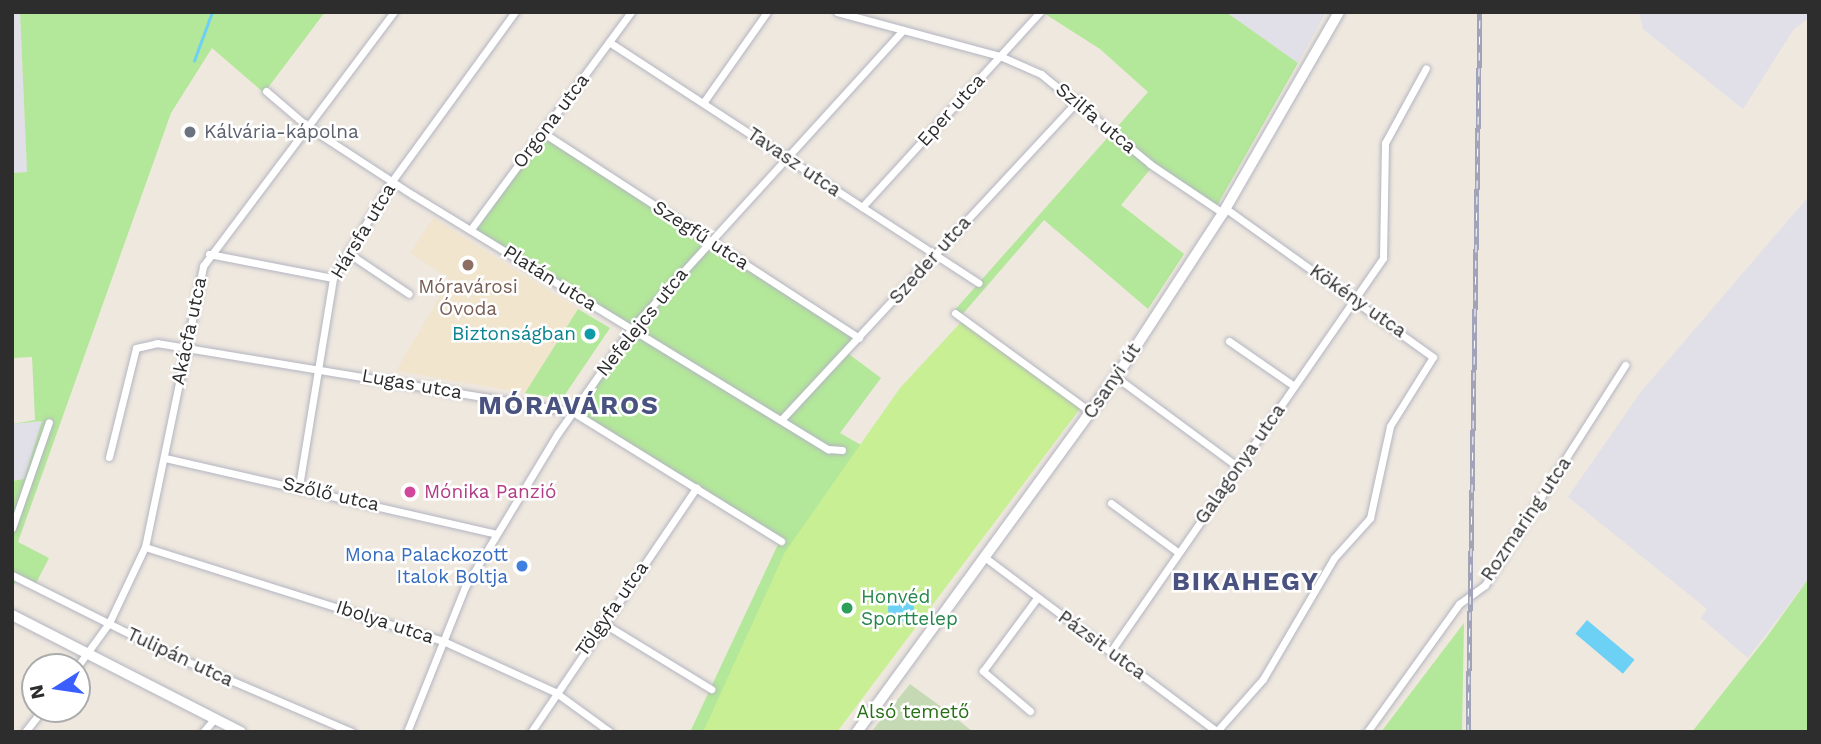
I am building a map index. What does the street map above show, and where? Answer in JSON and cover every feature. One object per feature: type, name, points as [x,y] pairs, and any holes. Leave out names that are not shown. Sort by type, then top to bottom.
[{"type":"street","name":"Akácfa utca","points":[[89,653],[109,623],[145,547],[185,348],[209,254],[394,12]]},
{"type":"street","name":"Hársfa utca","points":[[299,486],[333,278],[392,181],[515,12]]},
{"type":"street","name":"Orgona utca","points":[[471,229],[631,12]]},
{"type":"street","points":[[704,103],[767,12]]},
{"type":"street","name":"Szilfa utca","points":[[837,12],[1000,56],[1079,99],[1150,163],[1224,210]]},
{"type":"street","points":[[879,23],[882,12]]},
{"type":"street","name":"Eper utca","points":[[862,207],[1040,12]]},
{"type":"street","name":"Csanyi út","points":[[857,732],[1116,377],[1224,210],[1339,12]]},
{"type":"street","name":"Nefelejcs utca","points":[[407,732],[443,640],[496,534],[573,412],[631,329],[903,30]]},
{"type":"street","name":"Tavasz utca","points":[[609,43],[978,283]]},
{"type":"street","name":"Galagonya utca","points":[[1111,651],[1370,278],[1384,253],[1385,143],[1426,68]]},
{"type":"street","name":"Platán utca","points":[[266,91],[307,126],[392,181],[828,449],[842,450]]},
{"type":"street","name":"Szeder utca","points":[[781,420],[1079,99]]},
{"type":"street","name":"Szegfű utca","points":[[542,132],[859,338]]},
{"type":"street","name":"Kökény utca","points":[[1217,732],[1263,679],[1334,558],[1377,505],[1386,440],[1397,413],[1433,357],[1355,299],[1224,210]]},
{"type":"street","points":[[348,253],[409,294]]},
{"type":"street","points":[[209,254],[333,278]]},
{"type":"street","points":[[955,313],[1091,412]]},
{"type":"street","points":[[1229,341],[1294,386]]},
{"type":"street","name":"Lugas utca","points":[[109,457],[136,348],[151,342],[573,412],[780,541]]},
{"type":"street","name":"Rozmaring utca","points":[[1367,732],[1459,604],[1485,585],[1625,365]]},
{"type":"street","points":[[1116,377],[1238,467]]},
{"type":"street","points":[[12,528],[49,422]]},
{"type":"street","name":"Szőlő utca","points":[[165,458],[299,486],[496,534]]},
{"type":"street","name":"Tölgyfa utca","points":[[531,732],[554,691],[696,488]]},
{"type":"street","points":[[1111,503],[1179,553]]},
{"type":"street","name":"Ibolya utca","points":[[145,547],[443,640],[554,691],[610,732]]},
{"type":"street","name":"Pázsit utca","points":[[986,558],[1217,732]]},
{"type":"street","name":"Tulipán utca","points":[[15,576],[109,623],[352,732]]},
{"type":"street","points":[[1030,711],[983,671],[1037,598]]},
{"type":"street","points":[[12,615],[86,653]]},
{"type":"street","points":[[603,623],[711,689]]},
{"type":"street","points":[[91,656],[240,732]]},
{"type":"street","points":[[203,732],[215,718]]},
{"type":"shaded area","points":[[12,12],[20,12],[27,172],[12,173]]},
{"type":"shaded area","points":[[1226,12],[1326,12],[1298,63]]},
{"type":"shaded area","points":[[1639,12],[1809,12],[1809,18],[1794,29],[1743,109],[1643,29]]},
{"type":"shaded area","points":[[1809,196],[1809,578],[1748,658],[1701,618],[1707,609],[1568,497],[1640,393]]},
{"type":"shaded area","points":[[433,218],[578,309],[525,393],[396,371],[450,279],[410,253]]},
{"type":"shaded area","points":[[42,421],[24,479],[12,481],[12,424]]},
{"type":"green space","points":[[20,12],[325,12],[264,93],[212,48],[171,113],[18,542],[49,558],[34,587],[18,579],[12,587],[12,481],[24,479],[42,421],[12,424],[35,420],[32,357],[12,358],[12,173],[27,172]]},
{"type":"green space","points":[[1042,12],[1226,12],[1298,63],[1215,209],[1152,167],[1121,205],[1184,254],[1148,309],[1044,220],[961,316],[953,312],[1148,92],[1100,49]]},
{"type":"green space","points":[[542,132],[859,338],[846,352],[881,378],[840,433],[861,445],[703,732],[690,732],[780,540],[573,412],[631,329],[471,229]]},
{"type":"green space","points":[[578,309],[610,328],[562,399],[525,393]]},
{"type":"green space","points":[[963,320],[1082,406],[837,732],[703,732],[785,552],[900,388]]},
{"type":"green space","points":[[1809,578],[1809,732],[1692,732],[1766,638]]},
{"type":"green space","points":[[1464,623],[1462,732],[1381,732]]},
{"type":"green space","name":"Alsó temető","points":[[910,684],[947,711],[973,732],[871,732]]},
{"type":"water","points":[[901,596],[910,600],[914,609],[910,618],[901,622],[892,618],[888,609],[892,600]]},
{"type":"water","points":[[1587,620],[1634,660],[1623,674],[1575,634]]},
{"type":"waterway","points":[[194,61],[212,12]]},
{"type":"railway","points":[[1468,732],[1480,12]]},
{"type":"place","name":"Kálvária-kápolna","points":[[190,132]]},
{"type":"place","name":"Móravárosi Óvoda","points":[[468,265]]},
{"type":"place","name":"Biztonságban","points":[[590,334]]},
{"type":"place","name":"Mónika Panzió","points":[[410,492]]},
{"type":"place","name":"Mona Palackozott Italok Boltja","points":[[522,566]]},
{"type":"place","name":"Honvéd Sporttelep","points":[[847,608]]},
{"type":"district","name":"MÓRAVÁROS","points":[[569,406]]},
{"type":"district","name":"BIKAHEGY","points":[[1246,582]]}]
